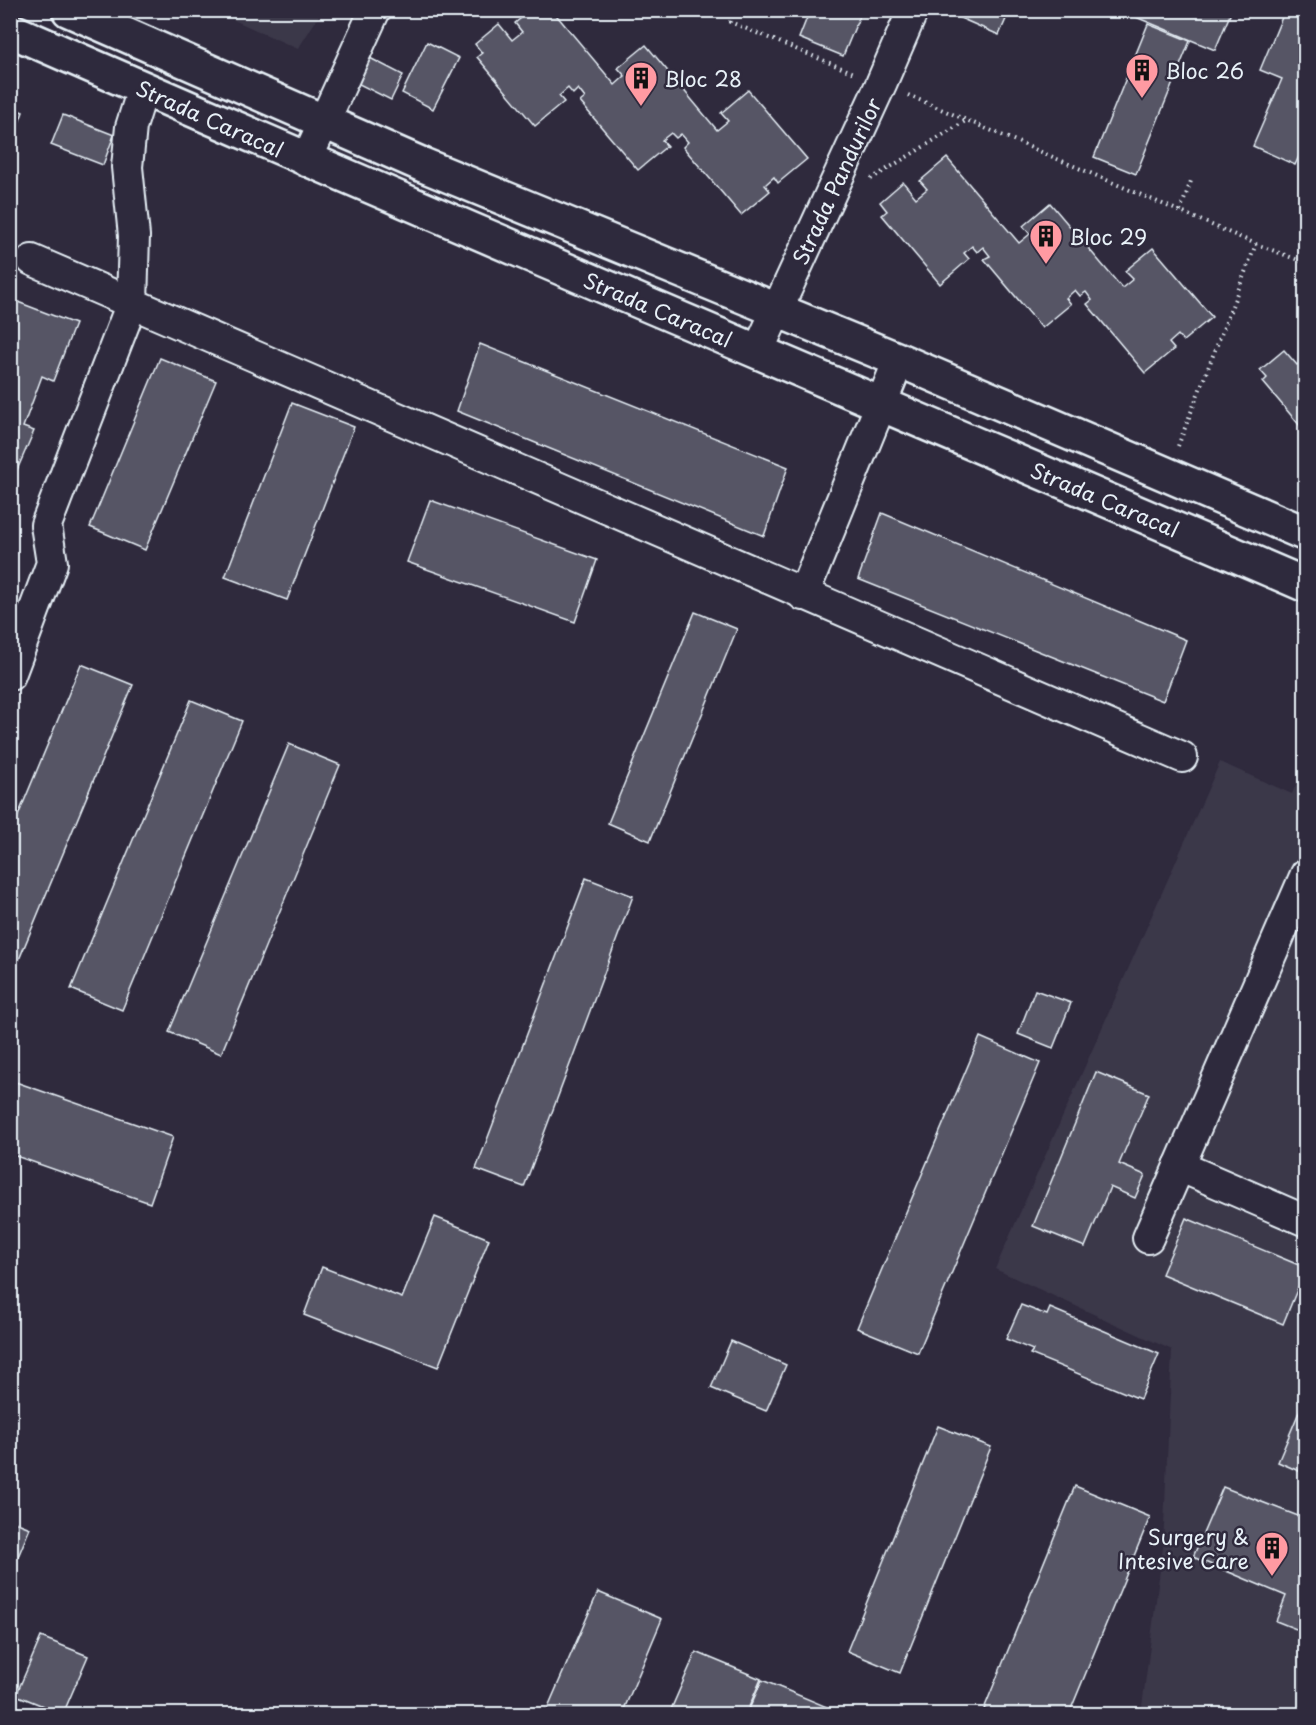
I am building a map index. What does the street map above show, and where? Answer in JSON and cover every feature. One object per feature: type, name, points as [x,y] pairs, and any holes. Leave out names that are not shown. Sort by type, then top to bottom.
[{"type":"main road","name":"Strada Caracal","points":[[69,10],[423,165],[899,360],[1305,534]]},
{"type":"main road","name":"Strada Caracal","points":[[10,30],[306,160],[1305,585]]},
{"type":"street","points":[[306,160],[375,10]]},
{"type":"street","name":"Strada Pandurilor","points":[[758,351],[913,10]]},
{"type":"street","points":[[10,675],[52,562],[46,525],[132,303],[134,236],[127,167],[131,127],[143,89]]},
{"type":"street","points":[[32,260],[1182,757]]},
{"type":"street","points":[[803,595],[899,360]]},
{"type":"street","points":[[1148,1238],[1305,874]]},
{"type":"street","points":[[1179,1166],[1305,1221]]},
{"type":"path","points":[[735,10],[730,22],[1305,263]]},
{"type":"path","points":[[866,181],[967,120]]},
{"type":"path","points":[[1180,211],[1191,181]]},
{"type":"path","points":[[1166,474],[1256,244]]},
{"type":"shaded area","points":[[214,11],[322,11],[298,49]]},
{"type":"shaded area","points":[[1220,762],[1292,794],[1305,762],[1305,1714],[1141,1714],[1163,1547],[1172,1350],[995,1269]]},
{"type":"building","name":"Bloc 28","points":[[531,10],[552,10],[615,85],[625,76],[618,68],[646,45],[717,130],[728,121],[721,113],[748,90],[807,159],[778,183],[774,177],[765,185],[770,191],[741,215],[683,147],[688,142],[681,134],[676,138],[671,133],[662,140],[667,146],[638,170],[580,102],[585,98],[578,89],[573,94],[568,88],[559,96],[564,102],[535,126],[477,57],[482,53],[475,44],[499,24],[512,40],[522,32],[515,23]]},
{"type":"building","points":[[810,10],[862,10],[843,56],[799,38]]},
{"type":"building","points":[[961,10],[1010,10],[999,35],[958,17]]},
{"type":"building","points":[[1119,10],[1232,10],[1215,50]]},
{"type":"building","points":[[1285,10],[1306,10],[1306,79],[1301,89],[1306,90],[1306,141],[1295,165],[1253,146],[1282,79],[1260,70]]},
{"type":"building","name":"Bloc 26","points":[[1148,24],[1190,41],[1136,174],[1094,157]]},
{"type":"building","points":[[427,42],[459,58],[433,109],[402,93]]},
{"type":"building","points":[[366,56],[403,75],[391,100],[353,81]]},
{"type":"building","points":[[10,107],[23,112],[10,147]]},
{"type":"building","points":[[63,115],[114,135],[103,165],[51,145]]},
{"type":"building","name":"Bloc 29","points":[[947,158],[1019,243],[1030,234],[1023,226],[1050,203],[1122,288],[1133,279],[1125,271],[1153,248],[1212,317],[1183,341],[1178,335],[1169,343],[1174,349],[1145,373],[1087,304],[1092,300],[1086,292],[1080,296],[1075,290],[1066,298],[1071,304],[1042,328],[984,259],[990,256],[983,247],[977,252],[972,246],[964,253],[969,259],[940,284],[882,215],[887,211],[880,202],[903,182],[916,198],[927,189],[920,181]]},
{"type":"building","points":[[10,299],[75,324],[53,381],[42,376],[23,427],[34,431],[10,486]]},
{"type":"building","points":[[480,344],[788,467],[764,536],[457,411]]},
{"type":"building","points":[[1284,350],[1297,365],[1306,358],[1306,433],[1263,382],[1267,378],[1260,370]]},
{"type":"building","points":[[160,358],[216,381],[145,550],[90,527]]},
{"type":"building","points":[[292,403],[354,427],[287,600],[225,577]]},
{"type":"building","points":[[430,500],[597,560],[575,622],[407,562]]},
{"type":"building","points":[[882,513],[1186,640],[1163,701],[858,579]]},
{"type":"building","points":[[695,612],[737,629],[650,841],[608,823]]},
{"type":"building","points":[[81,664],[133,685],[13,974],[10,973],[10,835]]},
{"type":"building","points":[[191,700],[242,721],[122,1010],[71,989]]},
{"type":"building","points":[[289,744],[340,765],[221,1054],[169,1032]]},
{"type":"building","points":[[586,878],[633,896],[524,1187],[476,1169]]},
{"type":"building","points":[[1035,990],[1071,1003],[1053,1048],[1018,1034]]},
{"type":"building","points":[[980,1037],[1040,1063],[918,1353],[857,1328]]},
{"type":"building","points":[[1096,1072],[1149,1094],[1119,1164],[1145,1175],[1135,1198],[1110,1187],[1085,1247],[1033,1226]]},
{"type":"building","points":[[10,1080],[173,1137],[150,1203],[10,1154]]},
{"type":"building","points":[[435,1217],[489,1239],[438,1367],[304,1315],[322,1267],[402,1298]]},
{"type":"building","points":[[1186,1218],[1306,1268],[1283,1324],[1162,1274]]},
{"type":"building","points":[[1021,1305],[1047,1315],[1050,1308],[1159,1354],[1140,1399],[1030,1354],[1033,1350],[1006,1339]]},
{"type":"building","points":[[731,1341],[786,1365],[766,1411],[711,1388]]},
{"type":"building","points":[[1302,1405],[1306,1406],[1306,1474],[1278,1462]]},
{"type":"building","points":[[938,1426],[991,1447],[900,1673],[847,1651]]},
{"type":"building","points":[[1075,1486],[1150,1517],[1069,1714],[997,1714],[984,1709]]},
{"type":"building","name":"Surgery & Intesive Care","points":[[1223,1487],[1306,1519],[1306,1633],[1276,1621],[1286,1596],[1193,1557]]},
{"type":"building","points":[[10,1520],[30,1528],[10,1576]]},
{"type":"building","points":[[598,1592],[662,1619],[622,1714],[545,1714]]},
{"type":"building","points":[[41,1637],[88,1656],[63,1714],[16,1695]]},
{"type":"building","points":[[696,1652],[761,1679],[746,1714],[669,1714]]},
{"type":"building","points":[[762,1680],[827,1707],[823,1714],[747,1714]]},
{"type":"building","points":[[829,1708],[844,1714],[826,1714]]},
{"type":"place","name":"Bloc 26","points":[[1142,99]]},
{"type":"place","name":"Bloc 28","points":[[641,107]]},
{"type":"place","name":"Bloc 29","points":[[1046,265]]},
{"type":"place","name":"Surgery & Intesive Care","points":[[1272,1577]]}]
